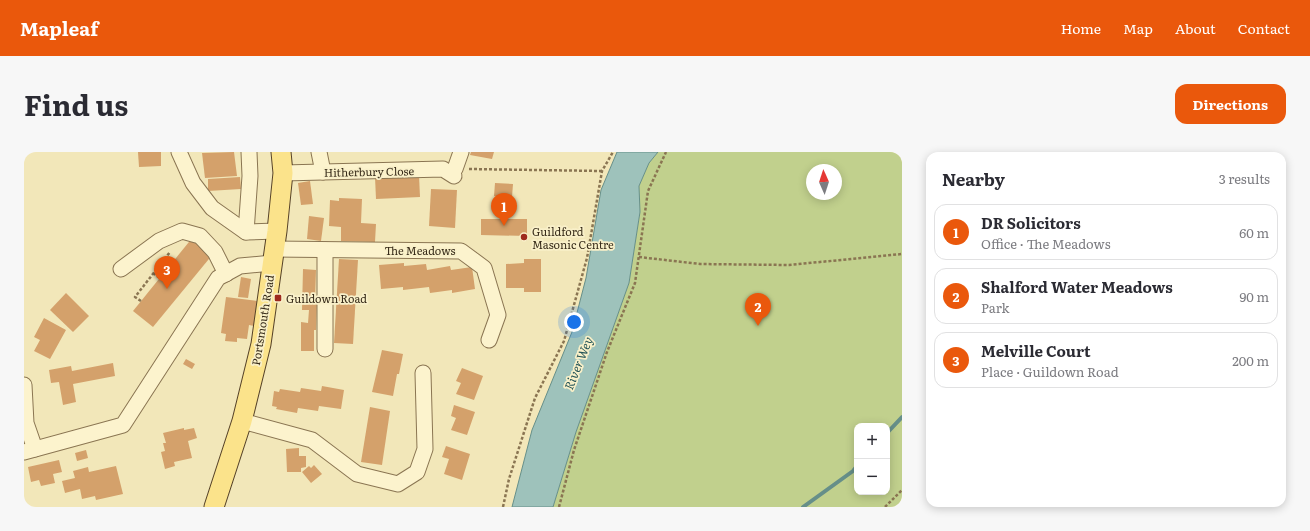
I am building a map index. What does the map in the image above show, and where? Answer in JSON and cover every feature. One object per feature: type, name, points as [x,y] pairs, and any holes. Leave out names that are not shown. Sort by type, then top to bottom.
[{"type":"main road","name":"Portsmouth Road","points":[[214,507],[242,421],[260,344],[277,231],[283,173],[282,152]]},
{"type":"street","points":[[179,152],[193,183],[212,208],[246,232],[277,231]]},
{"type":"street","points":[[246,232],[250,176],[249,152]]},
{"type":"street","points":[[320,152],[323,172]]},
{"type":"street","points":[[455,173],[461,152]]},
{"type":"street","name":"Hitherbury Close","points":[[283,173],[443,169],[455,173]]},
{"type":"street","points":[[121,269],[159,241],[182,231],[200,236],[215,252],[226,274]]},
{"type":"street","points":[[325,250],[325,350]]},
{"type":"street","name":"The Meadows","points":[[273,256],[325,250],[461,250],[484,268],[498,315],[489,340]]},
{"type":"street","points":[[24,386],[26,423],[30,450],[123,425],[218,278],[240,266],[273,256]]},
{"type":"street","points":[[242,421],[312,440],[357,474],[398,484],[417,472],[425,449],[422,373]]},
{"type":"path","points":[[503,507],[509,478],[535,398],[564,341],[587,258],[602,171],[613,152]]},
{"type":"path","points":[[559,507],[574,450],[607,352],[635,283],[646,197],[666,152]]},
{"type":"path","points":[[455,173],[602,171]]},
{"type":"path","points":[[141,301],[135,296],[185,232]]},
{"type":"path","points":[[638,256],[700,264],[789,266],[902,254]]},
{"type":"path","points":[[153,273],[160,278]]},
{"type":"path","points":[[885,507],[902,490]]},
{"type":"green space","points":[[658,152],[902,152],[902,507],[553,507],[576,432],[629,283],[640,212],[639,186],[649,163]]},
{"type":"water","name":"River Wey","points":[[617,152],[658,152],[649,163],[639,186],[640,212],[629,283],[576,432],[553,507],[512,507],[532,430],[572,332],[586,278],[601,190]]},
{"type":"building","points":[[138,152],[161,152],[161,166],[139,167]]},
{"type":"building","points":[[234,152],[237,176],[205,178],[202,153]]},
{"type":"building","points":[[471,152],[494,152],[492,159],[470,155]]},
{"type":"building","points":[[419,175],[420,197],[376,199],[375,177]]},
{"type":"building","points":[[240,177],[241,189],[208,191],[208,179]]},
{"type":"building","points":[[310,181],[313,204],[301,205],[298,183]]},
{"type":"building","points":[[495,183],[513,184],[512,197],[494,196]]},
{"type":"building","points":[[431,189],[457,190],[455,228],[429,226]]},
{"type":"building","points":[[339,198],[362,199],[361,223],[376,224],[375,242],[341,241],[341,227],[329,226],[330,200],[339,201]]},
{"type":"building","points":[[309,216],[324,218],[321,241],[307,239]]},
{"type":"building","points":[[481,219],[527,219],[527,236],[481,235]]},
{"type":"building","points":[[193,237],[213,254],[153,327],[133,311]]},
{"type":"building","points":[[339,259],[358,260],[353,344],[334,343]]},
{"type":"building","points":[[524,259],[541,259],[541,292],[524,292],[524,288],[506,288],[506,264],[524,263]]},
{"type":"building","points":[[404,263],[404,266],[426,264],[427,270],[450,266],[451,270],[472,267],[475,289],[452,293],[452,290],[430,293],[429,287],[403,290],[403,287],[381,289],[379,265]]},
{"type":"building","points":[[303,269],[316,270],[315,302],[317,302],[316,330],[314,330],[314,351],[301,351],[301,322],[308,323],[309,310],[302,310]]},
{"type":"building","points":[[241,277],[251,279],[248,298],[238,297]]},
{"type":"building","points":[[66,293],[89,316],[73,332],[50,310]]},
{"type":"building","points":[[226,297],[257,301],[254,326],[249,325],[247,339],[237,338],[237,342],[225,341],[226,334],[221,333]]},
{"type":"building","points":[[44,318],[66,330],[50,359],[34,351],[40,340],[34,337]]},
{"type":"building","points":[[382,350],[403,354],[399,374],[397,374],[393,396],[372,392]]},
{"type":"building","points":[[186,359],[195,364],[192,369],[183,364]]},
{"type":"building","points":[[113,363],[115,376],[73,384],[76,402],[63,405],[59,382],[51,383],[49,370],[71,366],[72,371]]},
{"type":"building","points":[[462,368],[483,376],[474,400],[456,394],[461,383],[456,381]]},
{"type":"building","points":[[322,386],[344,390],[341,409],[319,406],[318,411],[298,408],[297,413],[276,409],[277,407],[272,406],[274,391],[279,392],[280,389],[300,392],[301,388],[321,391]]},
{"type":"building","points":[[454,405],[475,412],[467,435],[451,430],[456,418],[451,416]]},
{"type":"building","points":[[370,407],[390,411],[382,465],[361,462]]},
{"type":"building","points":[[184,428],[184,430],[194,428],[197,438],[188,441],[192,458],[174,462],[175,466],[165,469],[161,452],[165,451],[163,443],[166,443],[163,433]]},
{"type":"building","points":[[446,446],[470,454],[462,480],[444,474],[449,459],[442,457]]},
{"type":"building","points":[[299,448],[299,456],[306,456],[306,467],[301,468],[301,472],[287,472],[286,449]]},
{"type":"building","points":[[86,450],[88,458],[77,461],[75,453]]},
{"type":"building","points":[[59,460],[62,472],[53,474],[55,483],[41,486],[39,480],[31,482],[28,467]]},
{"type":"building","points":[[314,465],[322,474],[311,483],[302,472],[309,466],[311,468]]},
{"type":"building","points":[[116,466],[123,494],[96,500],[95,496],[82,499],[80,489],[65,493],[62,481],[75,478],[73,471],[88,467],[89,472]]},
{"type":"waterway","points":[[890,430],[902,417]]},
{"type":"waterway","points":[[803,507],[854,470]]},
{"type":"place","name":"DR Solicitors","points":[[504,226]]},
{"type":"place","name":"Guildford Masonic Centre","points":[[524,237]]},
{"type":"place","name":"Melville Court","points":[[167,289]]},
{"type":"place","name":"Guildown Road","points":[[278,298]]},
{"type":"place","name":"Shalford Water Meadows","points":[[758,326]]}]
